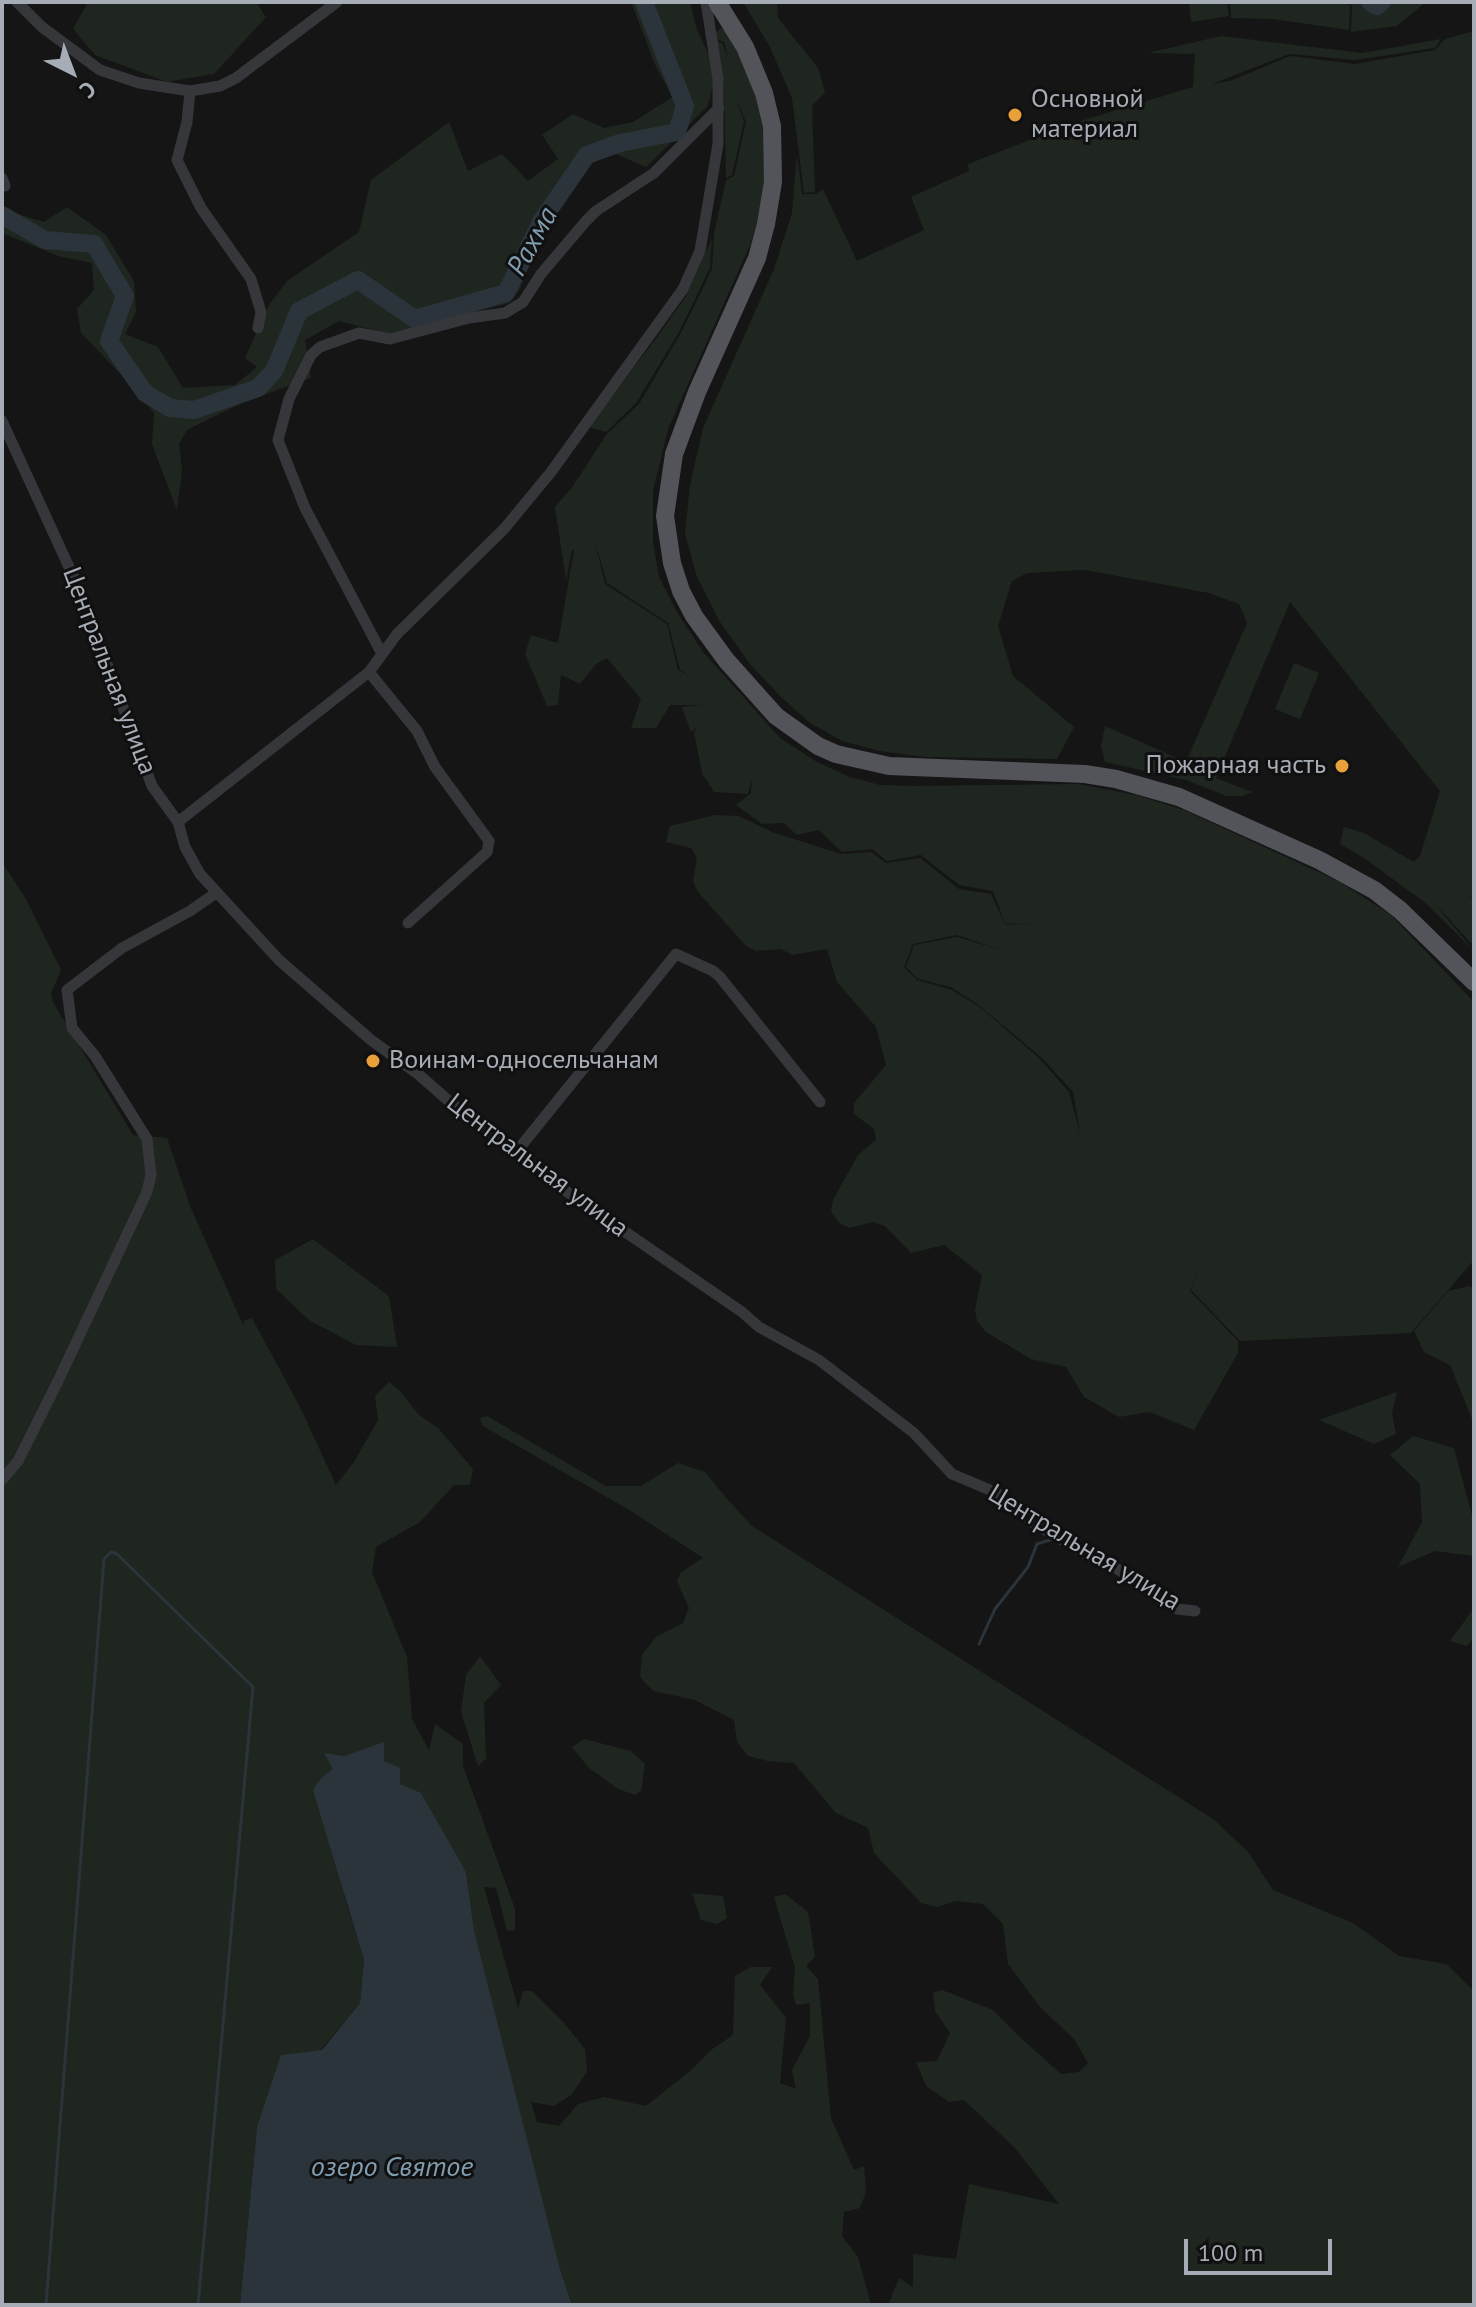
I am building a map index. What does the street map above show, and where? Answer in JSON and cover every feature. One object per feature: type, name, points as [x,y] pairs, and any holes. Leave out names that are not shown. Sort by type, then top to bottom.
[{"type":"main road","points":[[717,2],[745,47],[764,93],[772,126],[773,182],[757,258],[697,392],[674,454],[665,516],[672,563],[681,591],[694,616],[726,660],[776,716],[818,746],[836,754],[889,766],[1085,774],[1116,779],[1179,797],[1319,860],[1374,890],[1431,938],[1474,982]]},
{"type":"street","points":[[17,2],[42,27],[100,70],[139,83],[190,91],[220,86],[236,78],[337,2]]},
{"type":"street","points":[[178,822],[369,672],[381,652],[524,507],[683,289],[700,251],[718,144],[718,79],[706,2]]},
{"type":"street","points":[[190,91],[187,122],[177,160],[201,208],[251,279],[261,312],[258,328]]},
{"type":"street","points":[[381,652],[305,508],[278,440],[289,399],[311,355],[320,347],[359,333],[390,339],[469,318],[505,313],[523,302],[541,274],[596,211],[654,173],[719,108]]},
{"type":"street","name":"Центральная улица","points":[[2,421],[80,591],[152,786],[178,822],[185,847],[200,874],[279,960],[371,1040],[602,1217],[742,1312],[759,1327],[819,1360],[914,1433],[952,1474],[997,1493],[1032,1522],[1099,1562],[1116,1568],[1177,1609],[1195,1611]]},
{"type":"street","points":[[369,672],[417,731],[435,767],[489,841],[487,852],[408,923]]},
{"type":"street","points":[[2,1480],[18,1461],[58,1381],[147,1192],[151,1175],[147,1139],[95,1056],[72,1028],[67,990],[122,948],[190,911],[216,893]]},
{"type":"street","points":[[517,1151],[676,954],[720,977],[820,1102]]},
{"type":"shaded area","points":[[88,2],[256,2],[266,17],[214,74],[167,82],[95,55],[73,29]]},
{"type":"shaded area","points":[[631,2],[690,2],[697,30],[717,72],[707,107],[646,167],[597,146],[565,202],[544,223],[520,289],[509,303],[389,334],[339,321],[305,340],[311,378],[244,402],[187,430],[179,444],[182,470],[177,510],[152,444],[154,413],[81,333],[77,309],[94,290],[92,263],[58,256],[2,233],[2,204],[11,212],[44,222],[67,207],[106,235],[134,281],[136,312],[125,334],[158,347],[183,388],[235,385],[257,367],[245,358],[269,305],[287,281],[359,232],[371,180],[449,122],[468,171],[502,154],[528,181],[558,159],[542,135],[573,114],[604,128],[633,122],[673,97],[656,67]]},
{"type":"shaded area","points":[[743,2],[777,2],[778,18],[818,68],[825,92],[812,106],[815,192],[804,193],[792,98],[770,47]]},
{"type":"shaded area","points":[[1189,2],[1227,2],[1229,16],[1191,22]]},
{"type":"shaded area","points":[[1230,2],[1344,2],[1350,6],[1349,30],[1273,19],[1231,18]]},
{"type":"shaded area","points":[[1347,2],[1426,2],[1397,26],[1351,32],[1352,6]]},
{"type":"shaded area","points":[[721,28],[728,30],[766,118],[764,197],[751,243],[668,429],[653,491],[653,542],[659,577],[678,614],[704,653],[780,738],[817,762],[850,777],[880,785],[911,786],[1078,784],[1136,795],[1184,810],[1340,882],[1391,915],[1474,1002],[1474,1260],[1411,1333],[1240,1341],[1191,1290],[1201,1261],[1190,1291],[1238,1341],[1238,1353],[1194,1430],[1150,1412],[1119,1417],[1084,1397],[1066,1367],[1031,1359],[986,1332],[977,1321],[975,1310],[982,1275],[944,1245],[911,1253],[885,1226],[873,1222],[849,1228],[838,1222],[831,1211],[833,1200],[858,1155],[876,1140],[874,1129],[854,1114],[854,1103],[886,1065],[876,1027],[837,982],[827,949],[792,955],[781,949],[756,951],[746,946],[698,892],[693,882],[697,858],[691,848],[666,842],[670,826],[715,815],[739,816],[772,832],[841,854],[871,852],[886,863],[920,858],[959,889],[991,894],[1005,924],[1038,925],[1005,923],[993,891],[959,885],[921,855],[887,861],[872,849],[842,852],[819,830],[797,835],[784,823],[762,824],[736,805],[751,793],[752,779],[748,794],[714,792],[702,773],[694,732],[697,727],[691,732],[682,707],[702,705],[670,705],[656,728],[631,728],[641,699],[607,658],[596,664],[580,684],[561,675],[558,705],[547,706],[525,654],[531,635],[558,643],[574,550],[566,580],[555,507],[573,486],[606,435],[639,404],[681,333],[712,269],[714,233],[726,180],[734,176],[746,122],[737,101],[744,122],[732,175],[726,178],[724,85],[717,41],[722,43],[729,59],[724,42],[717,39],[716,32]],"holes":[[[595,542],[607,583],[668,623],[680,670],[696,679],[678,670],[667,624],[605,584]],[[957,935],[1001,950],[957,937],[914,945],[906,967],[918,979],[951,987],[981,1007],[1042,1058],[1073,1092],[1080,1133],[1069,1092],[1039,1058],[981,1008],[952,990],[917,980],[904,967],[913,944]]]},
{"type":"shaded area","points":[[1474,31],[1474,895],[1467,897],[1474,896],[1474,946],[1433,902],[1474,951],[1427,904],[1340,844],[1344,827],[1364,833],[1414,862],[1420,856],[1440,791],[1290,602],[1216,778],[1252,792],[1242,796],[1226,796],[1186,780],[1105,762],[1101,746],[1105,726],[1186,762],[1247,623],[1239,604],[1209,593],[1085,570],[1027,573],[1012,581],[998,626],[1013,676],[1074,727],[1057,759],[923,757],[880,751],[842,741],[809,722],[750,664],[720,622],[697,577],[685,534],[690,485],[703,428],[774,269],[792,213],[797,155],[802,194],[816,194],[823,189],[857,261],[924,230],[911,197],[969,171],[968,164],[1074,123],[1193,87],[1195,54],[1148,53],[1221,36],[1362,53],[1441,39],[1435,48],[1355,60],[1289,54],[1212,84],[1230,81],[1290,56],[1355,64],[1435,50],[1445,39]]},
{"type":"shaded area","points":[[712,238],[710,268],[679,332],[636,403],[606,432],[589,427],[686,296]]},
{"type":"shaded area","points":[[1294,663],[1319,673],[1300,719],[1275,709]]},
{"type":"shaded area","points":[[2,862],[26,899],[61,970],[51,994],[54,1004],[133,1135],[167,1138],[190,1206],[244,1327],[243,1321],[252,1318],[300,1407],[336,1485],[354,1462],[378,1420],[375,1396],[389,1382],[419,1415],[438,1428],[473,1469],[470,1485],[454,1485],[420,1522],[376,1547],[372,1572],[407,1657],[412,1719],[429,1750],[435,1724],[463,1744],[463,1766],[515,1909],[515,1930],[507,1931],[496,1888],[484,1887],[518,2008],[523,1991],[532,1991],[585,2049],[587,2072],[571,2095],[554,2106],[531,2102],[537,2122],[559,2126],[578,2104],[604,2097],[646,2106],[733,2035],[735,1976],[751,1967],[772,1967],[760,1985],[786,2018],[780,2083],[796,2089],[792,2070],[810,2036],[810,2003],[796,2005],[793,1994],[795,1968],[774,1897],[785,1894],[808,1912],[815,1957],[806,1966],[818,1979],[831,2118],[854,2170],[864,2166],[866,2192],[860,2208],[844,2212],[842,2236],[858,2257],[871,2305],[572,2305],[560,2269],[474,1930],[466,1872],[384,1761],[384,1743],[344,1756],[325,1754],[334,1769],[322,1777],[345,1899],[364,1960],[360,2003],[257,2127],[240,2305],[2,2305]]},
{"type":"shaded area","points":[[313,1239],[389,1296],[397,1347],[356,1345],[309,1320],[276,1289],[275,1260]]},
{"type":"shaded area","points":[[1470,1286],[1474,1291],[1474,1424],[1450,1365],[1424,1352],[1414,1331],[1448,1291]]},
{"type":"shaded area","points":[[1397,1392],[1392,1413],[1396,1434],[1374,1444],[1319,1420]]},
{"type":"shaded area","points":[[487,1416],[606,1486],[641,1486],[678,1463],[705,1472],[752,1526],[1213,1819],[1248,1852],[1273,1890],[1353,1923],[1399,1956],[1446,1964],[1474,1991],[1474,2305],[888,2305],[899,2278],[913,2287],[913,2254],[956,2259],[969,2184],[1059,2204],[1014,2147],[964,2100],[949,2102],[926,2086],[916,2062],[937,2061],[950,2033],[935,2011],[933,1993],[942,1990],[993,2010],[1061,2074],[1079,2072],[1088,2063],[1074,2039],[1040,2007],[1008,1964],[1003,1924],[983,1904],[956,1901],[937,1907],[921,1903],[874,1853],[868,1828],[836,1813],[794,1763],[748,1756],[737,1742],[734,1720],[695,1700],[653,1691],[640,1677],[642,1655],[656,1637],[683,1623],[689,1608],[677,1581],[681,1572],[703,1558],[631,1511],[483,1426],[480,1418]]},
{"type":"shaded area","points":[[1413,1436],[1454,1448],[1474,1523],[1474,1556],[1435,1551],[1398,1567],[1422,1522],[1420,1484],[1390,1455]]},
{"type":"shaded area","points":[[1474,1608],[1474,1637],[1467,1646],[1450,1641]]},
{"type":"shaded area","points":[[480,1656],[501,1685],[484,1703],[486,1759],[478,1766],[461,1712],[466,1675]]},
{"type":"shaded area","points":[[584,1739],[631,1751],[645,1764],[641,1791],[635,1795],[618,1789],[588,1767],[572,1747]]},
{"type":"shaded area","points":[[692,1893],[723,1896],[727,1918],[717,1924],[701,1920]]},
{"type":"water","name":"озеро Святое","points":[[384,1742],[384,1761],[400,1768],[400,1784],[421,1793],[466,1872],[474,1930],[560,2269],[572,2305],[240,2305],[257,2127],[281,2055],[322,2050],[360,2003],[364,1960],[313,1790],[322,1777],[333,1769],[324,1753],[344,1756]]},
{"type":"waterway","name":"Рахма","points":[[2,215],[45,240],[94,244],[125,296],[109,341],[145,393],[170,408],[194,410],[258,388],[274,371],[299,311],[358,280],[415,319],[506,293],[542,220],[587,155],[620,143],[677,132],[685,106],[644,2]]},
{"type":"waterway","name":"Рахма","points":[[1370,2],[1377,6],[1382,2]]},
{"type":"waterway","points":[[979,1644],[995,1609],[1028,1567],[1037,1544],[1053,1539]]},
{"type":"waterway","points":[[46,2305],[104,1559],[111,1552],[117,1554],[253,1687],[198,2305]]},
{"type":"place","name":"Основной материал","points":[[1015,115]]},
{"type":"place","name":"Пожарная часть","points":[[1342,766]]},
{"type":"place","name":"Воинам-односельчанам","points":[[373,1061]]}]
